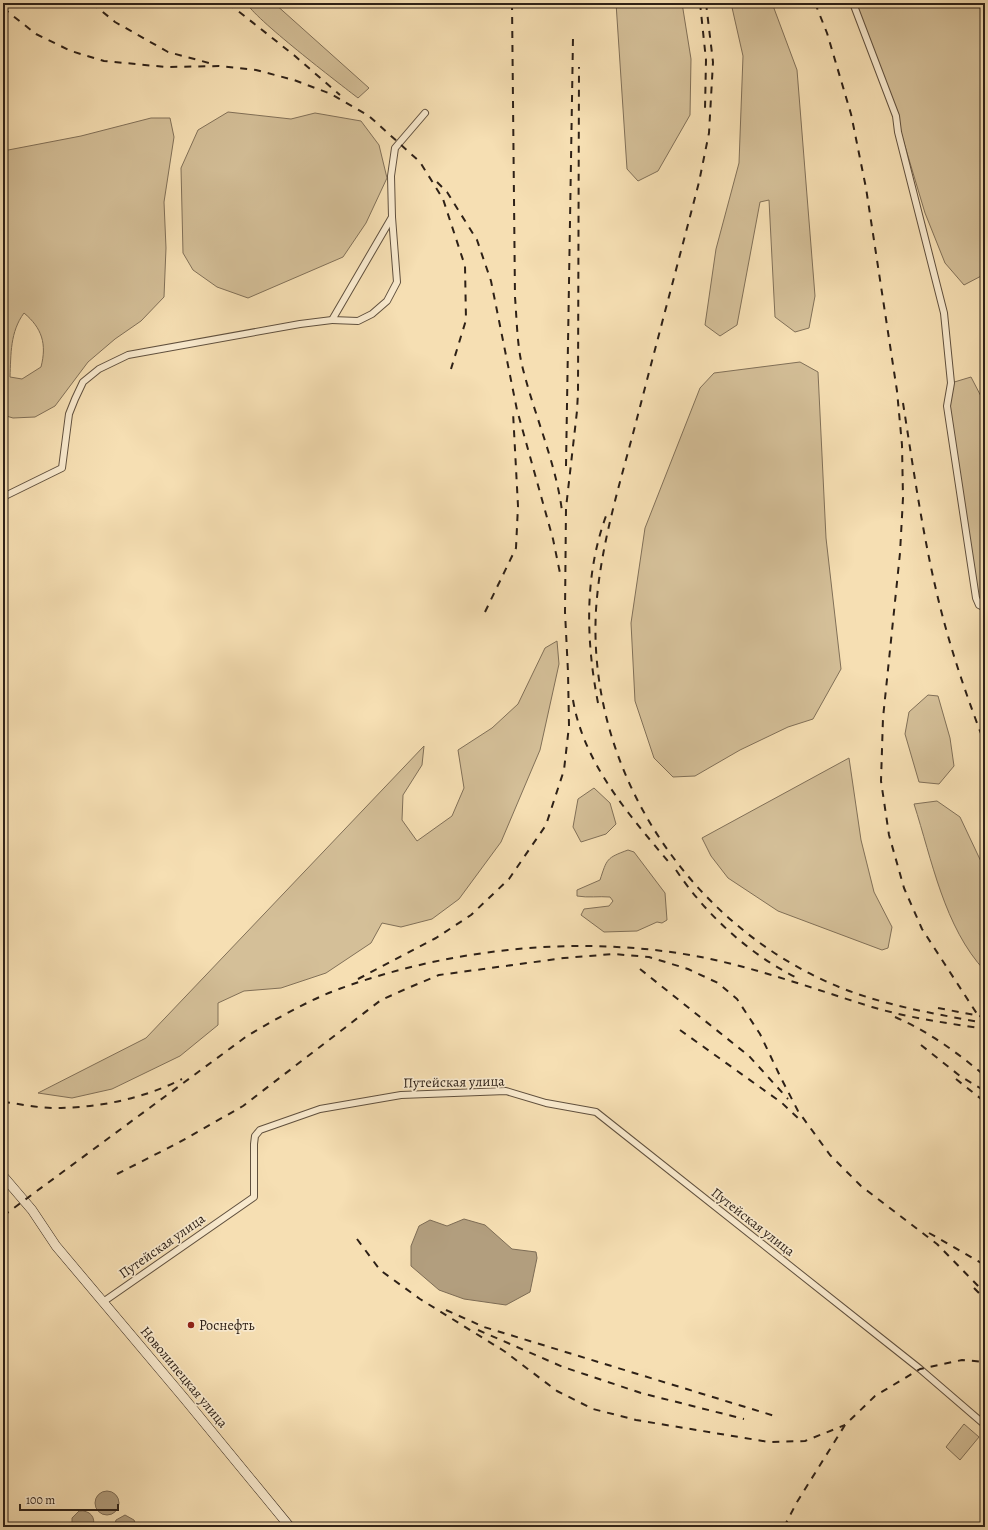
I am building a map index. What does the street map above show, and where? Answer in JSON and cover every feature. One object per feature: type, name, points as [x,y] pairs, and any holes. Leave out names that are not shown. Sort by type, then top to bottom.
[{"type":"street","points":[[853,3],[896,116],[898,132],[944,313],[951,383],[947,406],[958,489],[976,598],[979,605],[985,608]]},
{"type":"street","points":[[3,496],[62,468],[70,414],[75,398],[83,382],[99,369],[128,355],[300,324],[332,320],[358,321],[372,314],[387,301],[397,282],[392,217],[392,176],[396,148],[425,113]]},
{"type":"street","points":[[332,320],[392,217]]},
{"type":"street","name":"Путейская улица","points":[[103,1302],[254,1197],[254,1136],[260,1130],[320,1109],[401,1095],[506,1091],[546,1103],[596,1112],[920,1369],[985,1424]]},
{"type":"street","name":"Новолипецкая улица","points":[[3,1176],[32,1210],[56,1246],[290,1527]]},
{"type":"shaded area","points":[[247,3],[274,3],[369,88],[358,98],[279,35],[252,10]]},
{"type":"shaded area","points":[[616,3],[682,3],[691,59],[690,115],[658,171],[638,181],[627,169]]},
{"type":"shaded area","points":[[731,3],[772,3],[797,70],[815,296],[809,328],[795,332],[775,317],[769,200],[760,202],[737,325],[720,336],[705,325],[716,249],[739,163],[743,56]]},
{"type":"shaded area","points":[[853,3],[985,3],[985,274],[964,285],[945,263],[925,213],[896,116]]},
{"type":"shaded area","points":[[228,112],[291,119],[315,113],[361,121],[379,145],[387,178],[366,223],[343,257],[248,298],[217,287],[193,270],[183,253],[181,168],[198,130]]},
{"type":"shaded area","points":[[151,118],[170,118],[174,137],[164,202],[166,248],[164,297],[141,321],[115,339],[88,362],[55,406],[35,417],[13,418],[3,415],[3,151],[81,136]],"holes":[[[24,313],[42,337],[43,359],[41,367],[22,379],[10,377],[12,344],[16,328]]]},
{"type":"shaded area","points":[[800,362],[818,372],[826,538],[841,669],[813,719],[788,727],[740,750],[695,776],[673,777],[654,758],[635,701],[631,623],[645,528],[700,388],[714,373]]},
{"type":"shaded area","points":[[971,377],[985,404],[985,599],[976,598],[947,406],[951,383]]},
{"type":"shaded area","points":[[557,641],[559,664],[540,750],[501,842],[459,899],[432,919],[401,927],[382,923],[371,943],[326,973],[281,988],[244,991],[218,1003],[218,1025],[180,1056],[112,1089],[72,1098],[38,1093],[146,1038],[424,746],[422,765],[403,795],[402,820],[417,841],[452,816],[464,788],[458,750],[492,728],[518,704],[545,648]]},
{"type":"shaded area","points":[[928,695],[938,696],[950,738],[954,766],[939,784],[919,782],[905,734],[909,712]]},
{"type":"shaded area","points":[[849,758],[861,840],[874,892],[892,927],[888,948],[882,950],[778,911],[728,878],[711,856],[702,838]]},
{"type":"shaded area","points":[[594,788],[610,803],[616,824],[606,834],[581,842],[573,827],[578,799]]},
{"type":"shaded area","points":[[937,801],[960,817],[985,870],[985,971],[959,934],[949,914],[914,804]]},
{"type":"shaded area","points":[[628,850],[634,852],[665,893],[667,920],[662,923],[657,922],[637,931],[604,932],[581,915],[584,909],[609,906],[613,901],[610,897],[577,896],[577,890],[600,880],[608,860],[615,855]]},
{"type":"shaded area","points":[[985,1160],[985,1193],[981,1185]]},
{"type":"shaded area","points":[[464,1219],[485,1225],[512,1249],[536,1252],[537,1258],[530,1292],[506,1305],[464,1299],[439,1290],[411,1266],[411,1246],[419,1226],[430,1220],[447,1226]]},
{"type":"shaded area","points":[[964,1424],[979,1437],[960,1460],[946,1447]]},
{"type":"shaded area","points":[[107,1491],[115,1495],[119,1503],[115,1511],[107,1515],[99,1511],[95,1503],[99,1495]]},
{"type":"shaded area","points":[[79,1511],[89,1513],[93,1517],[93,1527],[72,1527],[72,1518]]},
{"type":"shaded area","points":[[125,1515],[134,1520],[137,1527],[114,1527],[116,1520]]},
{"type":"railway","points":[[92,3],[115,22],[168,52],[209,63]]},
{"type":"railway","points":[[228,3],[295,56],[340,95]]},
{"type":"railway","points":[[512,3],[515,297],[518,335],[522,364],[551,459],[562,511]]},
{"type":"railway","points":[[700,3],[706,60],[705,109]]},
{"type":"railway","points":[[706,3],[713,62],[709,133],[699,182],[611,517],[598,587],[596,610],[598,670],[609,728],[630,784],[658,836],[694,883],[737,925],[785,960],[839,987],[857,994],[893,1004],[930,1013],[985,1023]]},
{"type":"railway","points":[[815,3],[827,33],[851,114],[866,188],[897,391],[902,445],[903,498],[900,553],[883,718],[881,781],[889,835],[904,888],[922,929],[979,1017]]},
{"type":"railway","points":[[3,8],[36,34],[71,51],[104,61],[166,67],[219,66],[256,70],[294,80],[331,94],[369,116],[420,162],[443,199],[465,266],[466,320],[451,369]]},
{"type":"railway","points":[[566,466],[573,38]]},
{"type":"railway","points":[[358,979],[436,938],[471,915],[509,879],[546,825],[564,770],[569,726],[565,612],[566,508],[578,392],[579,67]]},
{"type":"railway","points":[[437,182],[447,192],[477,240],[491,281],[517,410],[553,539],[561,578]]},
{"type":"railway","points":[[903,403],[922,522],[937,594],[958,670],[985,744]]},
{"type":"railway","points":[[485,612],[516,548],[518,506],[513,412]]},
{"type":"railway","points":[[598,703],[591,656],[589,609],[594,562],[606,516]]},
{"type":"railway","points":[[573,700],[579,724],[587,746],[598,768],[611,789],[641,829],[672,866]]},
{"type":"railway","points":[[676,870],[701,903],[730,932],[763,958],[799,979]]},
{"type":"railway","points":[[3,1216],[247,1036],[315,999],[339,989],[428,963],[474,954],[567,946],[614,947],[660,951],[706,958],[748,968],[886,1011],[928,1020],[985,1029]]},
{"type":"railway","points":[[117,1174],[178,1143],[243,1106],[381,1000],[439,975],[564,958],[614,954],[649,957],[688,969],[718,983],[737,999],[760,1034],[798,1111],[830,1155],[861,1186],[937,1244],[983,1291]]},
{"type":"railway","points":[[640,969],[749,1056],[788,1099]]},
{"type":"railway","points":[[938,1008],[985,1017]]},
{"type":"railway","points":[[895,1017],[942,1043],[985,1076]]},
{"type":"railway","points":[[680,1030],[782,1103],[801,1121]]},
{"type":"railway","points":[[921,1045],[960,1076],[985,1091]]},
{"type":"railway","points":[[3,1102],[54,1108],[92,1106],[138,1096],[168,1086],[182,1079]]},
{"type":"railway","points":[[956,1079],[985,1102]]},
{"type":"railway","points":[[929,1233],[985,1265]]},
{"type":"railway","points":[[357,1239],[380,1270],[420,1299],[504,1351],[557,1391],[593,1409],[636,1420],[769,1442],[805,1441],[845,1425]]},
{"type":"railway","points":[[974,1288],[985,1299]]},
{"type":"railway","points":[[446,1310],[484,1327],[778,1417]]},
{"type":"railway","points":[[478,1330],[563,1367],[641,1393],[744,1419]]},
{"type":"railway","points":[[784,1527],[797,1502],[845,1425],[875,1396],[920,1369],[962,1360],[985,1362]]},
{"type":"place","name":"Роснефть","points":[[191,1325]]}]
